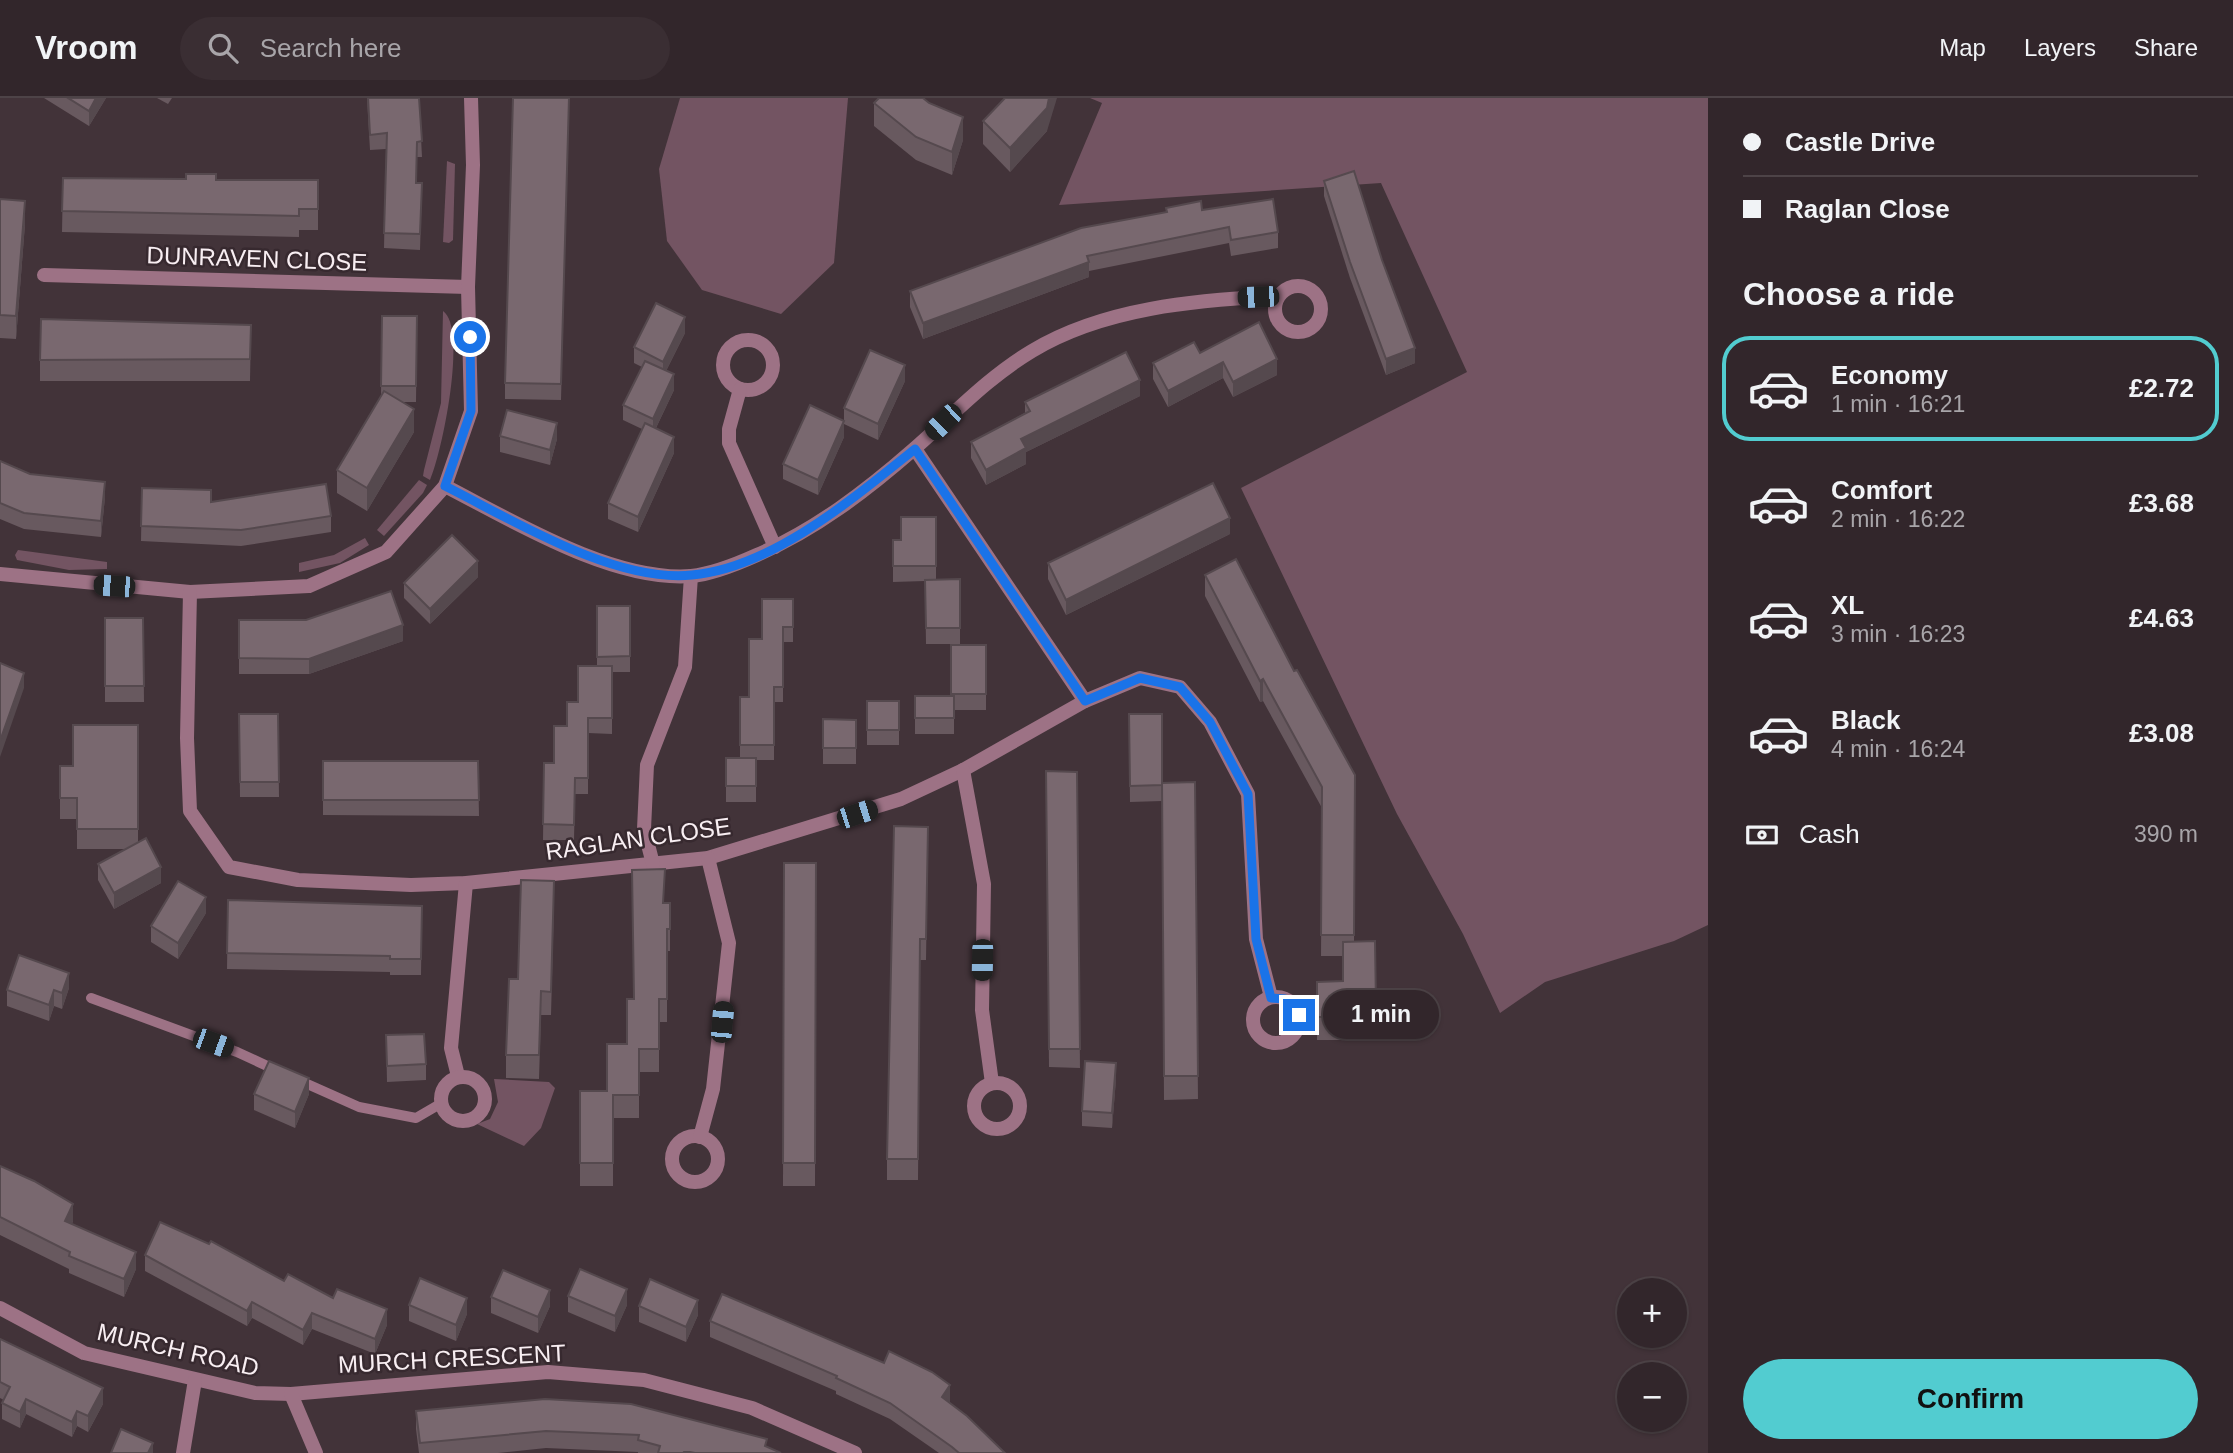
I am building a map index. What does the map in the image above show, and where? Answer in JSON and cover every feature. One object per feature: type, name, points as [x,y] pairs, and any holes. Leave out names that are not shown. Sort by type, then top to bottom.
[{"type":"street","points":[[0,574],[190,592],[309,586],[386,552],[445,486],[471,411],[468,288],[473,166],[471,98]]},
{"type":"street","name":"DUNRAVEN CLOSE","points":[[44,275],[468,288]]},
{"type":"street","points":[[445,486],[549,539],[591,556],[639,571],[691,576],[736,564],[775,547],[836,513],[915,449],[988,382],[1033,351],[1075,330],[1174,306],[1278,296]]},
{"type":"street","points":[[740,389],[729,429],[729,443],[775,547]]},
{"type":"street","points":[[915,449],[1085,701]]},
{"type":"street","points":[[653,864],[644,829],[647,765],[685,667],[691,576]]},
{"type":"street","name":"RAGLAN CLOSE","points":[[190,592],[187,738],[190,811],[229,867],[298,880],[411,885],[466,883],[708,858],[901,799],[963,770],[1085,701],[1140,678],[1180,687],[1210,722],[1248,794],[1256,939],[1271,998]]},
{"type":"street","points":[[963,770],[984,884],[982,1010],[992,1083]]},
{"type":"street","points":[[701,1137],[713,1089],[729,943],[708,858]]},
{"type":"street","points":[[457,1076],[451,1048],[466,883]]},
{"type":"street","points":[[457,1076],[475,1079],[486,1093],[482,1111],[468,1122],[450,1119],[440,1104],[443,1086],[457,1076]]},
{"type":"street","name":"MURCH ROAD","points":[[0,1308],[84,1353],[255,1392],[291,1394]]},
{"type":"street","name":"MURCH CRESCENT","points":[[291,1394],[548,1371],[644,1380],[752,1408],[855,1453]]},
{"type":"street","points":[[183,1453],[195,1380]]},
{"type":"street","points":[[291,1394],[316,1453]]},
{"type":"lane","points":[[91,998],[237,1052],[359,1107],[416,1118],[440,1104]]},
{"type":"shaded area","points":[[680,98],[848,98],[834,263],[781,314],[702,290],[667,241],[659,169]]},
{"type":"shaded area","points":[[1090,98],[1708,98],[1708,925],[1674,941],[1545,982],[1500,1013],[1463,934],[1397,814],[1241,488],[1467,372],[1381,183],[1059,205],[1102,103]]},
{"type":"shaded area","points":[[447,161],[455,164],[453,240],[449,243],[443,242]]},
{"type":"shaded area","points":[[443,311],[450,322],[453,365],[441,445],[430,480],[423,476],[441,403]]},
{"type":"shaded area","points":[[419,480],[427,485],[423,493],[384,536],[377,530]]},
{"type":"shaded area","points":[[365,538],[369,545],[340,563],[299,572],[299,563],[334,555]]},
{"type":"shaded area","points":[[18,550],[107,562],[107,569],[69,570],[17,560],[15,555]]},
{"type":"shaded area","points":[[494,1079],[549,1082],[555,1088],[541,1128],[524,1146],[477,1124],[490,1119],[498,1102]]},
{"type":"building","points":[[68,98],[96,98],[89,111]]},
{"type":"building","points":[[368,98],[419,98],[422,141],[417,142],[416,183],[422,183],[420,234],[384,233],[387,133],[370,135]]},
{"type":"building","points":[[513,98],[569,98],[561,384],[505,383]]},
{"type":"building","points":[[879,98],[923,98],[963,117],[952,152],[916,137],[874,103]]},
{"type":"building","points":[[1005,98],[1049,98],[1047,108],[1010,148],[983,121]]},
{"type":"building","points":[[1354,171],[1382,260],[1415,348],[1386,359],[1324,181]]},
{"type":"building","points":[[186,174],[216,174],[216,180],[318,180],[318,209],[299,209],[299,216],[62,211],[63,178],[186,179]]},
{"type":"building","points":[[0,199],[25,201],[16,316],[0,315]]},
{"type":"building","points":[[1273,199],[1278,232],[1231,240],[1229,227],[1087,256],[1089,262],[923,323],[910,291],[1081,228],[1167,212],[1166,208],[1201,201],[1202,210]]},
{"type":"building","points":[[656,303],[685,317],[663,362],[634,347]]},
{"type":"building","points":[[382,316],[417,316],[416,386],[381,386]]},
{"type":"building","points":[[41,319],[251,325],[250,359],[40,360]]},
{"type":"building","points":[[1259,322],[1277,359],[1233,382],[1223,362],[1168,391],[1153,363],[1194,342],[1200,353]]},
{"type":"building","points":[[870,350],[905,365],[878,424],[844,408]]},
{"type":"building","points":[[1126,352],[1140,380],[1021,439],[1026,448],[986,470],[971,442],[1030,411],[1025,402]]},
{"type":"building","points":[[645,361],[674,374],[653,419],[623,405]]},
{"type":"building","points":[[384,391],[414,409],[367,488],[337,470]]},
{"type":"building","points":[[810,405],[844,421],[818,480],[783,464]]},
{"type":"building","points":[[507,410],[557,423],[550,450],[500,436]]},
{"type":"building","points":[[645,423],[674,437],[638,517],[608,503]]},
{"type":"building","points":[[0,461],[30,474],[105,482],[101,521],[24,513],[0,503]]},
{"type":"building","points":[[1213,483],[1230,518],[1066,600],[1048,563]]},
{"type":"building","points":[[326,484],[331,516],[241,530],[141,526],[142,488],[211,490],[211,502]]},
{"type":"building","points":[[901,517],[936,517],[936,566],[893,566],[893,540],[901,540]]},
{"type":"building","points":[[452,535],[478,561],[430,609],[404,583]]},
{"type":"building","points":[[1236,559],[1294,671],[1297,670],[1355,775],[1354,935],[1321,935],[1322,787],[1263,679],[1260,681],[1205,575]]},
{"type":"building","points":[[960,579],[960,628],[926,628],[925,580]]},
{"type":"building","points":[[391,591],[403,625],[309,659],[239,658],[239,620],[306,620]]},
{"type":"building","points":[[762,599],[793,599],[793,627],[783,627],[783,687],[774,687],[774,745],[740,745],[740,697],[749,697],[749,639],[762,639]]},
{"type":"building","points":[[597,606],[630,606],[630,656],[597,657]]},
{"type":"building","points":[[105,618],[143,618],[144,686],[105,686]]},
{"type":"building","points":[[951,645],[986,645],[986,694],[951,694]]},
{"type":"building","points":[[0,663],[24,673],[0,741]]},
{"type":"building","points":[[578,666],[612,666],[612,718],[588,718],[588,778],[575,778],[574,825],[543,824],[544,763],[554,763],[554,726],[567,726],[567,702],[578,702]]},
{"type":"building","points":[[915,696],[954,696],[954,718],[915,718]]},
{"type":"building","points":[[867,701],[899,701],[899,730],[867,730]]},
{"type":"building","points":[[239,714],[278,714],[279,782],[240,782]]},
{"type":"building","points":[[1129,714],[1162,714],[1162,785],[1130,786]]},
{"type":"building","points":[[823,719],[856,720],[856,748],[823,748]]},
{"type":"building","points":[[73,725],[138,725],[138,829],[77,829],[77,798],[60,798],[60,766],[73,766]]},
{"type":"building","points":[[726,758],[756,758],[756,786],[726,786]]},
{"type":"building","points":[[323,761],[478,761],[479,800],[323,800]]},
{"type":"building","points":[[1046,771],[1077,772],[1080,1049],[1049,1049]]},
{"type":"building","points":[[1195,782],[1198,1076],[1164,1076],[1162,783]]},
{"type":"building","points":[[894,826],[928,827],[926,939],[920,939],[918,1159],[887,1159]]},
{"type":"building","points":[[146,838],[161,867],[114,893],[98,864]]},
{"type":"building","points":[[784,863],[816,863],[815,1163],[783,1163]]},
{"type":"building","points":[[665,869],[663,903],[670,903],[670,929],[667,929],[667,999],[659,999],[659,1049],[639,1049],[639,1095],[613,1095],[613,1163],[580,1163],[580,1091],[607,1091],[607,1044],[627,1044],[627,999],[634,999],[632,870]]},
{"type":"building","points":[[521,880],[554,881],[551,992],[541,991],[539,1055],[506,1055],[509,979],[518,979]]},
{"type":"building","points":[[178,881],[206,897],[178,943],[151,926]]},
{"type":"building","points":[[228,900],[422,906],[421,959],[227,953]]},
{"type":"building","points":[[1375,941],[1376,1005],[1348,1005],[1348,1017],[1317,1017],[1317,982],[1343,981],[1343,942]]},
{"type":"building","points":[[19,955],[69,973],[62,993],[54,990],[49,1005],[7,990]]},
{"type":"building","points":[[424,1034],[426,1064],[387,1066],[386,1035]]},
{"type":"building","points":[[269,1061],[309,1078],[295,1112],[254,1094]]},
{"type":"building","points":[[1085,1061],[1116,1063],[1112,1113],[1082,1111]]},
{"type":"building","points":[[0,1166],[34,1181],[73,1204],[65,1221],[136,1252],[124,1279],[69,1256],[70,1252],[0,1217]]},
{"type":"building","points":[[160,1222],[209,1244],[211,1241],[284,1281],[288,1274],[333,1298],[337,1289],[387,1309],[375,1339],[312,1313],[303,1330],[252,1302],[247,1311],[145,1255]]},
{"type":"building","points":[[580,1269],[627,1289],[615,1316],[568,1296]]},
{"type":"building","points":[[503,1270],[550,1290],[538,1317],[491,1297]]},
{"type":"building","points":[[420,1278],[467,1298],[456,1325],[409,1305]]},
{"type":"building","points":[[650,1279],[698,1300],[686,1327],[639,1306]]},
{"type":"building","points":[[722,1294],[884,1363],[889,1351],[932,1372],[950,1385],[942,1397],[967,1416],[1005,1453],[959,1453],[890,1403],[836,1378],[837,1376],[710,1321]]},
{"type":"building","points":[[0,1339],[103,1388],[88,1416],[77,1411],[72,1422],[26,1399],[20,1412],[2,1403],[10,1387],[0,1382]]},
{"type":"building","points":[[545,1399],[631,1404],[767,1439],[765,1446],[781,1453],[658,1453],[660,1446],[638,1440],[639,1435],[546,1431],[420,1443],[416,1411]]},
{"type":"building","points":[[121,1429],[153,1443],[148,1453],[111,1453]]},
{"type":"route","points":[[470,337],[471,411],[445,486],[549,539],[639,571],[691,576],[736,564],[775,547],[836,513],[915,449],[1085,701],[1140,678],[1180,687],[1210,722],[1248,794],[1256,939],[1271,998],[1285,999],[1299,1015]]}]
